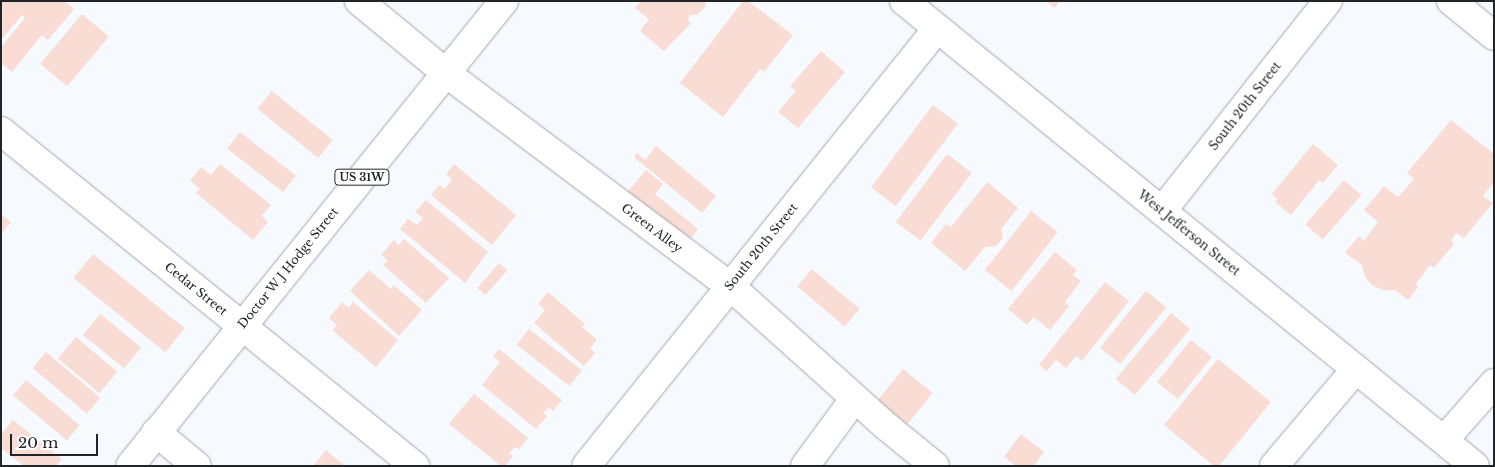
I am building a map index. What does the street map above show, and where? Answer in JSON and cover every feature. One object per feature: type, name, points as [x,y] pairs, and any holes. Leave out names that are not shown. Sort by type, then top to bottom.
[{"type":"street","name":"Green Alley","points":[[359,1],[446,73],[730,286],[935,466]]},
{"type":"street","name":"Doctor W J Hodge Street","points":[[130,466],[504,1]]},
{"type":"street","name":"West Jefferson Street","points":[[904,1],[1475,466]]},
{"type":"street","name":"South 20th Street","points":[[1162,211],[1328,1]]},
{"type":"street","points":[[1451,1],[1494,36]]},
{"type":"street","name":"South 20th Street","points":[[586,466],[937,29]]},
{"type":"street","name":"Cedar Street","points":[[1,131],[415,466]]},
{"type":"street","points":[[1274,466],[1356,369]]},
{"type":"street","points":[[1444,440],[1494,383]]},
{"type":"street","points":[[805,466],[856,398]]},
{"type":"street","points":[[156,432],[197,466]]},
{"type":"building","points":[[1,1],[64,1],[74,9],[48,40],[42,35],[12,72],[1,63],[1,47],[25,18],[22,15],[1,40]]},
{"type":"building","points":[[641,1],[705,1],[706,6],[697,15],[690,15],[688,20],[691,23],[664,51],[640,31],[649,19],[635,8]]},
{"type":"building","points":[[743,1],[748,1],[793,35],[764,72],[760,69],[723,117],[680,83]]},
{"type":"building","points":[[1046,1],[1060,1],[1054,8]]},
{"type":"building","points":[[82,14],[109,36],[67,86],[40,64]]},
{"type":"building","points":[[821,51],[845,72],[798,128],[778,112],[796,91],[790,86]]},
{"type":"building","points":[[272,91],[333,140],[318,158],[258,109]]},
{"type":"building","points":[[933,105],[958,124],[896,206],[871,187]]},
{"type":"building","points":[[1451,120],[1494,154],[1494,182],[1483,196],[1493,203],[1464,238],[1456,233],[1451,240],[1454,244],[1434,268],[1430,265],[1416,284],[1418,287],[1408,300],[1395,290],[1383,290],[1372,285],[1365,277],[1362,265],[1345,253],[1359,236],[1364,241],[1378,222],[1364,210],[1384,186],[1398,197],[1414,179],[1407,173]]},
{"type":"building","points":[[240,132],[296,176],[283,192],[227,149]]},
{"type":"building","points":[[1313,144],[1338,165],[1323,183],[1319,180],[1291,215],[1275,202],[1278,199],[1272,194]]},
{"type":"building","points":[[656,146],[716,196],[702,213],[634,157],[637,153],[645,160]]},
{"type":"building","points":[[947,154],[972,173],[921,241],[896,222]]},
{"type":"building","points":[[220,164],[271,205],[262,216],[268,222],[253,240],[196,193],[200,189],[190,181],[201,167],[211,175]]},
{"type":"building","points":[[454,164],[516,215],[492,245],[431,195],[439,185],[445,189],[452,179],[446,174]]},
{"type":"building","points":[[646,170],[663,184],[655,194],[698,229],[684,247],[623,197]]},
{"type":"building","points":[[1344,180],[1361,195],[1323,240],[1305,225]]},
{"type":"building","points":[[987,182],[1018,208],[1001,229],[1003,238],[996,246],[985,247],[965,271],[931,243],[946,224],[951,227]]},
{"type":"building","points":[[426,200],[488,252],[465,283],[400,229],[408,219],[417,225],[423,218],[415,212]]},
{"type":"building","points":[[1031,211],[1058,232],[1012,291],[985,270]]},
{"type":"building","points":[[1,215],[11,222],[1,234]]},
{"type":"building","points":[[404,239],[449,278],[426,303],[383,265],[388,261],[381,255],[394,240],[399,245]]},
{"type":"building","points":[[1055,252],[1077,270],[1073,275],[1081,281],[1065,302],[1069,306],[1050,330],[1034,317],[1027,325],[1008,309]]},
{"type":"building","points":[[93,254],[185,328],[165,352],[73,278]]},
{"type":"building","points":[[499,263],[507,270],[486,295],[477,288]]},
{"type":"building","points":[[812,269],[859,309],[845,326],[797,287]]},
{"type":"building","points":[[369,270],[391,289],[394,285],[422,310],[399,336],[350,291]]},
{"type":"building","points":[[1105,282],[1129,301],[1082,361],[1076,356],[1066,368],[1056,360],[1047,371],[1039,365]]},
{"type":"building","points":[[1146,291],[1166,307],[1120,364],[1100,348]]},
{"type":"building","points":[[548,292],[585,324],[582,327],[597,340],[590,348],[595,353],[584,366],[534,323],[545,310],[538,304]]},
{"type":"building","points":[[342,302],[349,308],[353,302],[398,340],[376,367],[332,330],[337,325],[329,318]]},
{"type":"building","points":[[1171,313],[1190,329],[1135,395],[1116,379]]},
{"type":"building","points":[[100,314],[141,347],[124,368],[83,335]]},
{"type":"building","points":[[529,329],[582,370],[569,386],[517,345]]},
{"type":"building","points":[[76,337],[117,372],[99,393],[58,358]]},
{"type":"building","points":[[1191,340],[1212,357],[1178,399],[1157,382]]},
{"type":"building","points":[[499,349],[562,400],[553,411],[549,407],[543,413],[547,416],[536,429],[482,385],[500,362],[493,356]]},
{"type":"building","points":[[46,352],[100,398],[87,414],[33,368]]},
{"type":"building","points":[[1218,359],[1271,402],[1219,466],[1214,466],[1164,425]]},
{"type":"building","points":[[903,369],[933,393],[906,426],[877,402]]},
{"type":"building","points":[[26,380],[80,425],[67,440],[13,395]]},
{"type":"building","points":[[474,394],[528,438],[519,449],[515,447],[509,453],[513,456],[505,466],[501,466],[449,424]]},
{"type":"building","points":[[13,420],[62,459],[56,466],[24,466],[1,448],[1,435]]},
{"type":"building","points":[[1021,434],[1044,452],[1034,466],[1016,466],[1004,457]]},
{"type":"building","points":[[326,450],[345,466],[313,466]]}]
